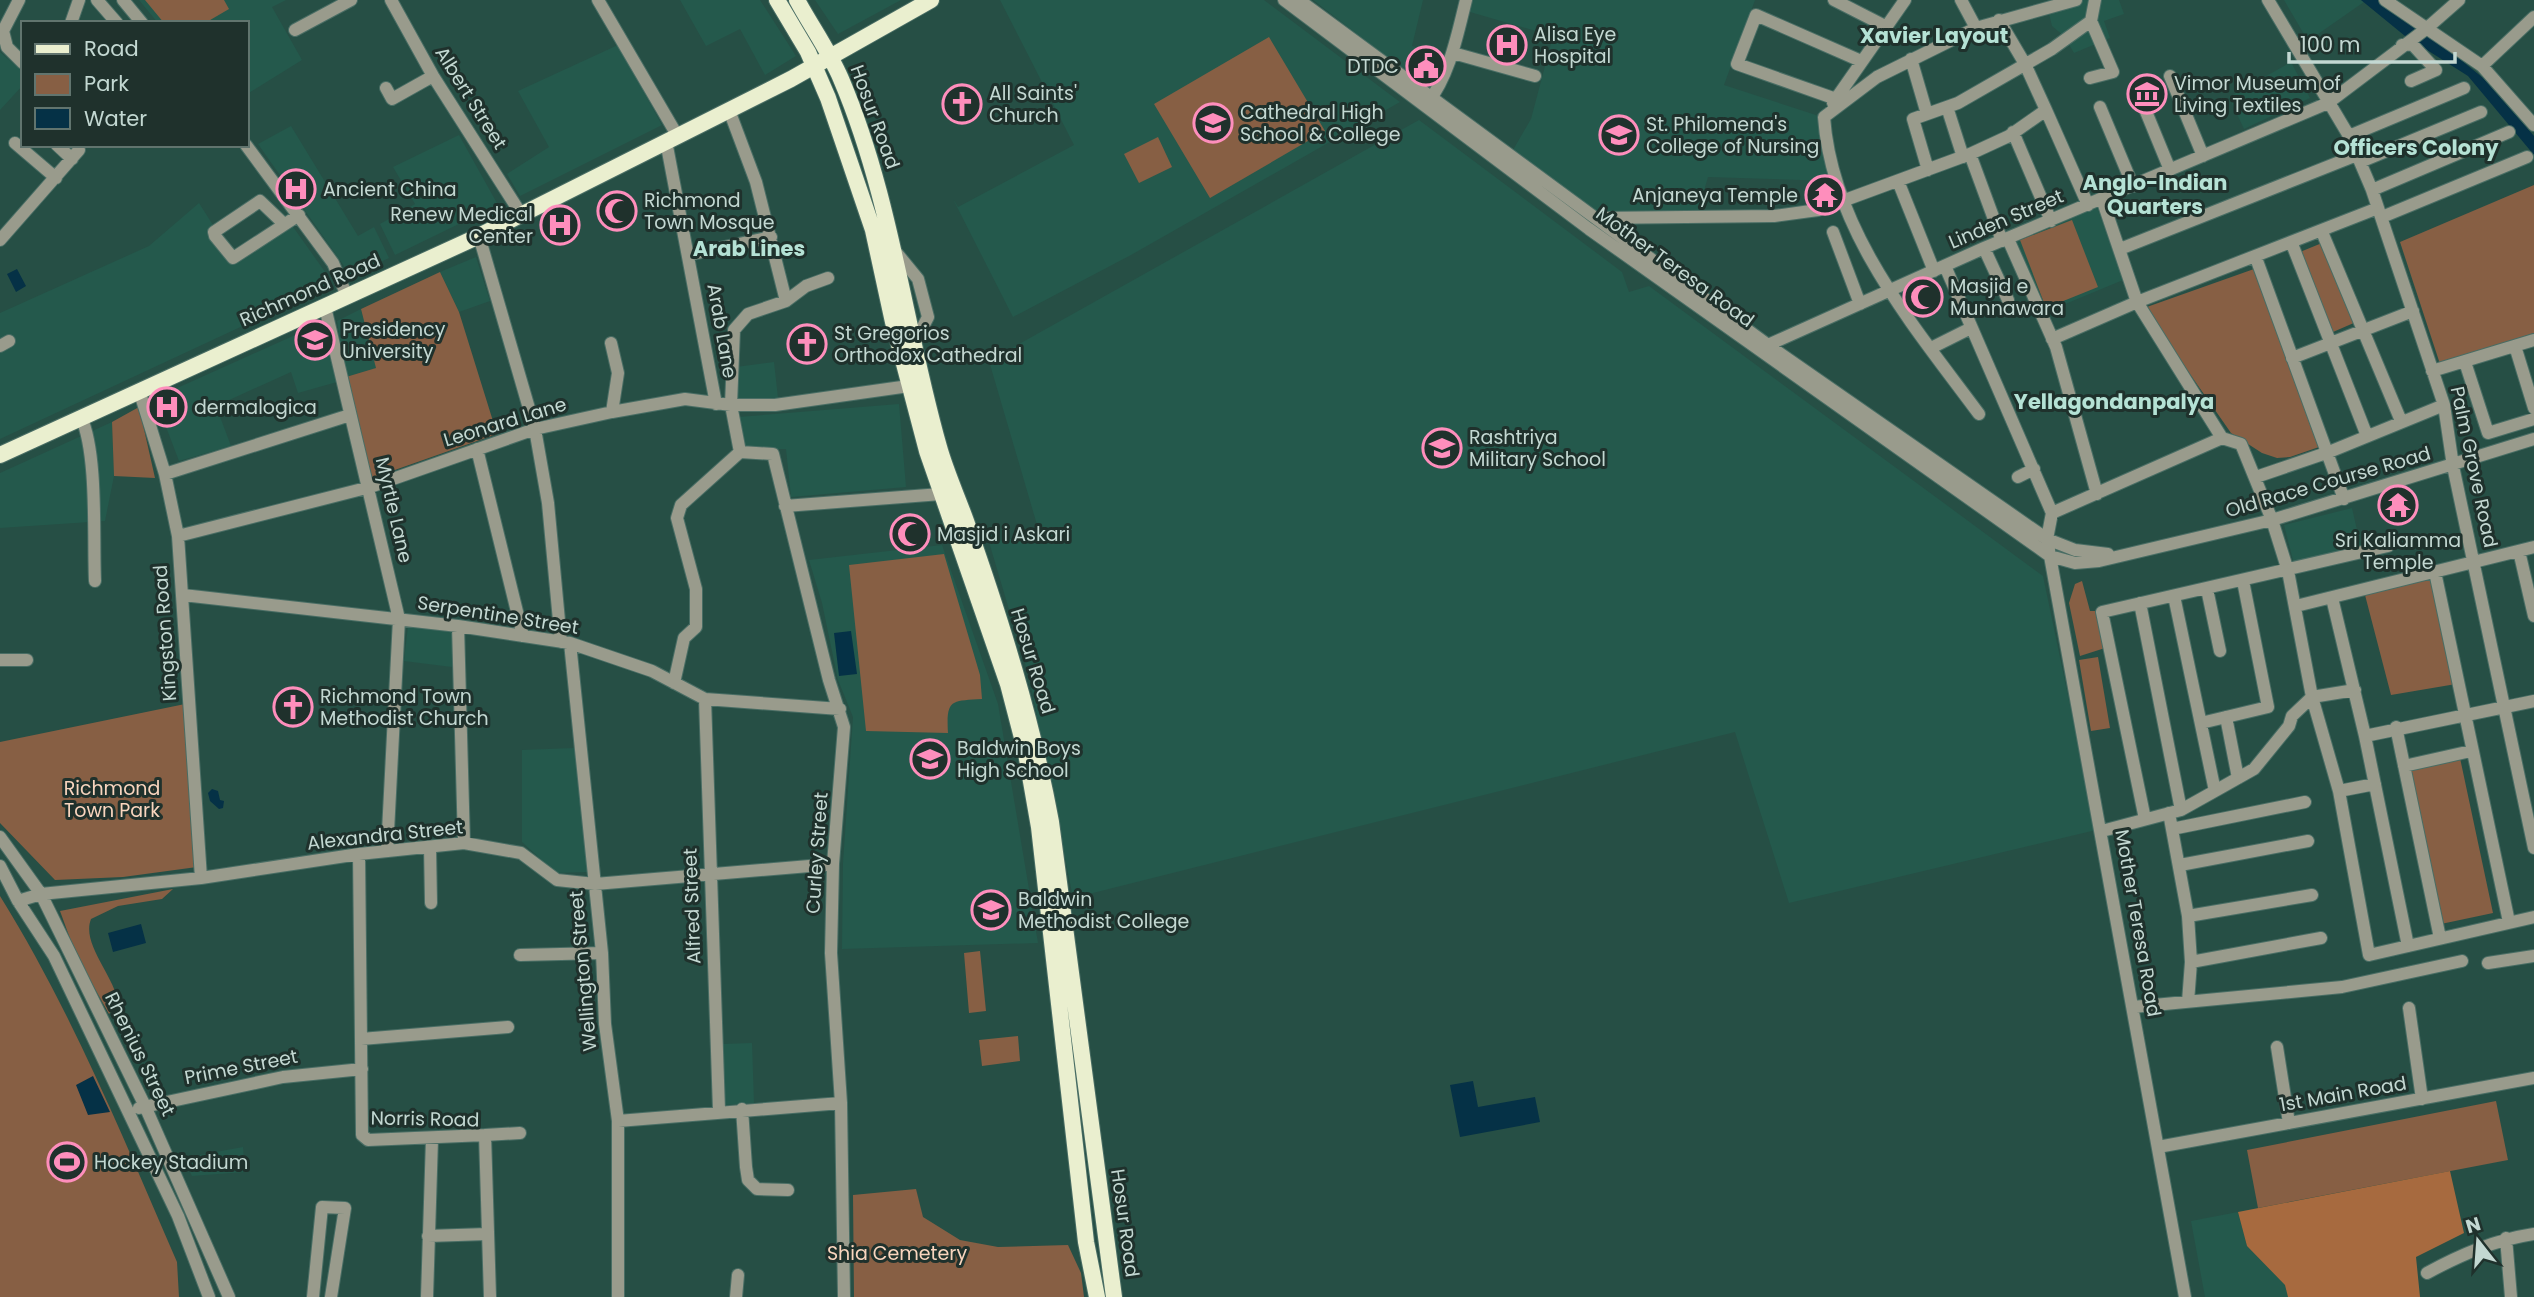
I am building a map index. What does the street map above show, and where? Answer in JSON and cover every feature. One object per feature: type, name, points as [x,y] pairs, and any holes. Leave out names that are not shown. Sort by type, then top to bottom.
[{"type":"main road","name":"Hosur Road","points":[[777,0],[814,66],[828,98],[873,230],[916,385],[941,494],[1008,684],[1026,753],[1039,827],[1086,1242],[1097,1297]]},
{"type":"main road","name":"Hosur Road","points":[[796,0],[830,57],[861,134],[895,251],[913,346],[916,385],[998,615],[1038,751],[1051,822],[1114,1297]]},
{"type":"main road","name":"Richmond Road","points":[[0,455],[479,236],[791,79],[931,0]]},
{"type":"main road","points":[[791,79],[813,86],[828,98]]},
{"type":"street","points":[[19,0],[3,31],[7,47],[21,61]]},
{"type":"street","points":[[72,21],[79,0]]},
{"type":"street","points":[[97,0],[115,21]]},
{"type":"street","points":[[123,0],[136,21]]},
{"type":"street","points":[[295,30],[351,0]]},
{"type":"street","name":"Albert Street","points":[[391,0],[433,76],[521,214]]},
{"type":"street","name":"Arab Lane","points":[[598,0],[672,138],[688,255],[716,404]]},
{"type":"street","name":"Mother Teresa Road","points":[[1284,0],[1596,218],[1765,349],[2050,556],[2075,563],[2099,561],[2129,553]]},
{"type":"street","name":"Mother Teresa Road","points":[[1299,0],[1599,237],[2047,539],[2075,550],[2099,554],[2129,553]]},
{"type":"street","points":[[1428,103],[1453,53],[1466,0]]},
{"type":"street","points":[[1835,0],[1885,26]]},
{"type":"street","points":[[1905,0],[1825,117],[1827,149],[1845,203],[1888,291],[1979,414]]},
{"type":"street","points":[[1961,0],[1976,28]]},
{"type":"street","points":[[1825,117],[1877,77],[1976,28],[2037,4],[2076,0]]},
{"type":"street","points":[[2090,78],[2113,72],[2091,21],[2095,0]]},
{"type":"street","name":"Palm Grove Road","points":[[2268,0],[2349,136],[2359,159],[2380,212],[2444,405],[2453,466],[2533,842]]},
{"type":"street","points":[[2385,0],[2482,66],[2534,125]]},
{"type":"street","points":[[2426,29],[2459,0]]},
{"type":"street","points":[[1836,99],[1737,64],[1756,15],[1861,61]]},
{"type":"street","points":[[2482,66],[2534,17]]},
{"type":"street","points":[[1999,20],[2025,64],[2088,205]]},
{"type":"street","points":[[1928,170],[1913,119],[1947,107],[2052,50],[2091,21]]},
{"type":"street","name":"Linden Street","points":[[1765,349],[1984,248],[2328,103],[2402,44],[2426,29]]},
{"type":"street","points":[[2402,44],[2412,44],[2436,70],[2411,81]]},
{"type":"street","points":[[1453,53],[1535,76]]},
{"type":"street","points":[[1911,59],[1927,114]]},
{"type":"street","points":[[386,89],[392,99],[433,76]]},
{"type":"street","points":[[2170,76],[2203,156]]},
{"type":"street","points":[[2349,136],[2464,88]]},
{"type":"street","points":[[2140,97],[2170,170]]},
{"type":"street","points":[[1947,107],[2005,240],[2053,339],[2097,494]]},
{"type":"street","points":[[2100,107],[2133,186]]},
{"type":"street","points":[[729,110],[756,183],[786,301]]},
{"type":"street","points":[[1596,218],[1774,216],[1818,210],[1845,203],[1967,156],[2013,132],[2046,110]]},
{"type":"street","points":[[2120,249],[2481,112]]},
{"type":"street","points":[[2013,132],[2051,221]]},
{"type":"street","points":[[2372,190],[2509,132]]},
{"type":"street","points":[[15,143],[55,178]]},
{"type":"street","points":[[0,240],[76,155],[61,147]]},
{"type":"street","points":[[248,147],[333,263],[347,296]]},
{"type":"street","points":[[2053,339],[2137,302],[2527,157]]},
{"type":"street","points":[[1898,181],[1971,328],[2034,468],[2052,513],[2047,539]]},
{"type":"street","points":[[2102,199],[2137,302],[2222,438],[2241,444],[2272,520],[2296,606],[2312,697],[2339,791],[2369,955],[2534,917]]},
{"type":"street","points":[[284,224],[260,201],[215,232],[215,236],[233,258],[299,215]]},
{"type":"street","points":[[1833,232],[1860,304]]},
{"type":"street","points":[[2322,232],[2401,421]]},
{"type":"street","name":"Wellington Street","points":[[479,236],[535,429],[548,503],[595,884],[605,1024],[618,1121],[618,1296]]},
{"type":"street","points":[[688,255],[771,237]]},
{"type":"street","points":[[2292,244],[2367,436]]},
{"type":"street","points":[[1984,248],[2008,300]]},
{"type":"street","points":[[2256,258],[2344,499]]},
{"type":"street","points":[[674,683],[684,638],[696,627],[696,589],[677,518],[681,505],[740,452],[731,405],[733,342],[739,322],[748,314],[786,301],[806,286],[828,278]]},
{"type":"street","name":"Myrtle Lane","points":[[325,307],[370,487],[399,619],[387,851]]},
{"type":"street","points":[[2292,358],[2413,311]]},
{"type":"street","points":[[1931,348],[1971,328]]},
{"type":"street","points":[[2432,372],[2534,340]]},
{"type":"street","points":[[611,342],[618,379],[612,412]]},
{"type":"street","points":[[2515,346],[2534,408]]},
{"type":"street","points":[[2465,362],[2488,433],[2534,419]]},
{"type":"street","points":[[711,382],[733,380]]},
{"type":"street","name":"Leonard Lane","points":[[178,536],[370,487],[535,429],[612,412],[685,399],[731,405],[775,405],[916,385]]},
{"type":"street","name":"Kingston Road","points":[[139,390],[165,474],[178,536],[201,878]]},
{"type":"street","points":[[2256,477],[2329,453],[2444,405]]},
{"type":"street","points":[[165,474],[350,415]]},
{"type":"street","points":[[81,417],[86,426],[91,468],[95,581]]},
{"type":"street","points":[[2052,513],[2222,438]]},
{"type":"street","name":"Old Race Course Road","points":[[2129,553],[2272,520],[2534,439]]},
{"type":"street","points":[[477,449],[523,636]]},
{"type":"street","name":"Curley Street","points":[[740,452],[773,454],[829,680],[844,727],[833,863],[832,979],[841,1103],[844,1297]]},
{"type":"street","points":[[2018,477],[2034,468]]},
{"type":"street","points":[[785,506],[941,494]]},
{"type":"street","name":"Mother Teresa Road","points":[[2047,539],[2185,1297]]},
{"type":"street","points":[[2145,820],[2102,612],[2388,546]]},
{"type":"street","points":[[2296,606],[2534,547]]},
{"type":"street","points":[[2519,551],[2534,615]]},
{"type":"street","points":[[2435,572],[2509,922]]},
{"type":"street","points":[[2200,723],[2268,707],[2243,581]]},
{"type":"street","points":[[2207,589],[2220,651]]},
{"type":"street","name":"Serpentine Street","points":[[183,595],[458,626],[565,643],[652,671],[705,699],[840,709]]},
{"type":"street","points":[[2174,596],[2215,791]]},
{"type":"street","points":[[2332,598],[2355,690],[2408,946]]},
{"type":"street","points":[[2140,603],[2175,811],[2172,829],[2188,916],[2192,962],[2188,1002]]},
{"type":"street","points":[[458,626],[464,843]]},
{"type":"street","points":[[0,660],[27,660]]},
{"type":"street","points":[[2102,831],[2175,811],[2215,791],[2254,769],[2288,726],[2292,716],[2312,697],[2355,690]]},
{"type":"street","name":"Alfred Street","points":[[705,699],[719,1110]]},
{"type":"street","points":[[2365,736],[2396,727],[2534,701]]},
{"type":"street","points":[[2226,717],[2238,778]]},
{"type":"street","points":[[2396,727],[2440,938]]},
{"type":"street","points":[[2403,766],[2471,751]]},
{"type":"street","points":[[2339,791],[2375,784]]},
{"type":"street","points":[[2172,829],[2305,802]]},
{"type":"street","name":"Rhenius Street","points":[[0,836],[41,894],[145,1106],[229,1297]]},
{"type":"street","points":[[2180,865],[2308,841]]},
{"type":"street","name":"Alexandra Street","points":[[18,901],[41,894],[201,878],[359,853],[464,843],[521,853],[557,880],[595,884],[833,863]]},
{"type":"street","points":[[430,846],[430,903]]},
{"type":"street","name":"Norris Road","points":[[359,853],[364,1139],[432,1139],[485,1135],[490,1297]]},
{"type":"street","points":[[0,867],[16,859]]},
{"type":"street","name":"Rhenius Street","points":[[0,867],[18,901],[54,956],[178,1216],[209,1297]]},
{"type":"street","points":[[2188,916],[2312,895]]},
{"type":"street","points":[[2192,962],[2321,938]]},
{"type":"street","points":[[520,956],[602,953]]},
{"type":"street","points":[[2488,964],[2534,956]]},
{"type":"street","points":[[2133,1007],[2343,987],[2462,961]]},
{"type":"street","points":[[2409,1008],[2421,1099]]},
{"type":"street","points":[[362,1039],[508,1027]]},
{"type":"street","points":[[2277,1046],[2289,1123]]},
{"type":"street","name":"Prime Street","points":[[129,1113],[145,1106],[283,1077],[362,1069]]},
{"type":"street","name":"1st Main Road","points":[[2158,1147],[2534,1079]]},
{"type":"street","points":[[618,1121],[719,1110],[841,1103]]},
{"type":"street","points":[[742,1109],[748,1180],[757,1189],[788,1190]]},
{"type":"street","points":[[485,1135],[520,1133]]},
{"type":"street","points":[[427,1297],[432,1139]]},
{"type":"street","points":[[313,1297],[322,1207],[345,1208],[331,1297]]},
{"type":"street","points":[[428,1236],[487,1234]]},
{"type":"street","points":[[2427,1273],[2465,1253],[2506,1238],[2534,1234]]},
{"type":"street","points":[[2506,1238],[2511,1297]]},
{"type":"street","points":[[736,1297],[738,1275]]},
{"type":"shaded area","points":[[139,0],[286,0],[272,7],[302,60],[248,93],[248,21],[156,21]]},
{"type":"shaded area","points":[[680,0],[760,0],[796,56],[765,75],[740,29],[706,46]]},
{"type":"shaded area","points":[[815,0],[901,0],[838,34]]},
{"type":"shaded area","name":"Cathedral High School & College","points":[[1000,0],[1264,0],[1400,102],[1131,255],[1013,317],[953,199],[958,207],[1074,145]]},
{"type":"shaded area","points":[[1313,0],[1423,0],[1412,46],[1446,55],[1432,92]]},
{"type":"shaded area","points":[[1473,0],[1755,0],[1724,85],[1822,117],[1833,181],[1708,177],[1698,211],[1594,211],[1513,150],[1531,119],[1553,36],[1470,12]]},
{"type":"shaded area","points":[[2119,0],[2124,14],[2104,21],[2110,38],[2074,53],[2064,36],[2052,26],[2046,1]]},
{"type":"shaded area","points":[[2284,0],[2361,0],[2364,2],[2308,41]]},
{"type":"shaded area","points":[[618,45],[662,125],[520,196],[507,174],[549,147],[518,91]]},
{"type":"shaded area","points":[[0,52],[21,70],[21,87],[0,110]]},
{"type":"shaded area","points":[[2291,62],[2310,98],[2244,129],[2229,97]]},
{"type":"shaded area","name":"Rashtriya Military School","points":[[1419,120],[1622,272],[1629,292],[1649,286],[2043,576],[2096,830],[1789,903],[1735,732],[1073,898],[1029,677],[989,542],[1040,535],[989,361]]},
{"type":"shaded area","points":[[291,126],[358,236],[374,227],[389,258],[351,276],[258,144]]},
{"type":"shaded area","points":[[459,135],[498,205],[395,255],[380,224],[415,204],[393,167]]},
{"type":"shaded area","points":[[199,203],[237,263],[291,224],[328,276],[324,288],[0,439],[0,313],[149,246]]},
{"type":"shaded area","points":[[2097,207],[2123,280],[2046,312],[2014,240]]},
{"type":"shaded area","points":[[476,257],[490,301],[459,312],[440,272]]},
{"type":"shaded area","points":[[361,309],[377,368],[346,377],[337,321]]},
{"type":"shaded area","points":[[324,322],[337,382],[298,393],[291,372],[216,406],[231,446],[179,461],[155,398]]},
{"type":"shaded area","points":[[774,362],[778,398],[736,403],[736,367]]},
{"type":"shaded area","points":[[899,404],[906,487],[791,497],[786,449],[741,449],[738,417]]},
{"type":"shaded area","points":[[112,422],[114,476],[105,521],[0,528],[0,473]]},
{"type":"shaded area","points":[[2352,508],[2361,547],[2294,564],[2284,525]]},
{"type":"shaded area","name":"Baldwin Boys High School","points":[[942,545],[998,704],[1038,943],[842,949],[843,863],[853,717],[838,680],[822,603],[809,560]]},
{"type":"shaded area","points":[[408,626],[452,631],[452,667],[404,661]]},
{"type":"shaded area","points":[[574,748],[588,872],[556,873],[522,842],[522,750]]},
{"type":"shaded area","points":[[752,1043],[754,1103],[725,1105],[723,1044]]},
{"type":"shaded area","points":[[243,1147],[245,1172],[192,1176],[183,1158]]},
{"type":"shaded area","points":[[2450,1171],[2464,1233],[2416,1257],[2420,1297],[2288,1297],[2285,1285],[2247,1246],[2238,1212]]},
{"type":"shaded area","points":[[2238,1212],[2247,1246],[2286,1285],[2288,1297],[2205,1297],[2191,1221]]},
{"type":"green space","points":[[145,0],[224,0],[229,9],[208,21],[162,21]]},
{"type":"green space","points":[[1269,37],[1325,131],[1210,198],[1154,104]]},
{"type":"green space","points":[[1158,137],[1172,167],[1139,183],[1124,154]]},
{"type":"green space","points":[[2534,185],[2534,333],[2440,364],[2400,242]]},
{"type":"green space","points":[[2072,220],[2098,287],[2046,308],[2020,240]]},
{"type":"green space","points":[[2322,243],[2356,322],[2333,332],[2300,252]]},
{"type":"green space","points":[[2254,269],[2322,446],[2290,457],[2277,458],[2262,453],[2231,433],[2144,308]]},
{"type":"green space","points":[[440,272],[459,312],[497,434],[372,478],[346,377],[376,368],[361,309]]},
{"type":"green space","points":[[139,407],[155,478],[114,476],[112,422]]},
{"type":"green space","points":[[944,554],[980,675],[982,699],[963,700],[953,704],[948,714],[948,733],[866,731],[849,565]]},
{"type":"green space","points":[[2431,578],[2456,684],[2391,695],[2365,595]]},
{"type":"green space","points":[[2082,581],[2090,611],[2096,611],[2105,648],[2080,656],[2069,603],[2075,584]]},
{"type":"green space","points":[[2098,657],[2110,728],[2091,731],[2079,660]]},
{"type":"green space","name":"Richmond Town Park","points":[[185,704],[197,867],[123,877],[55,880],[0,823],[0,742]]},
{"type":"green space","points":[[2460,758],[2493,913],[2441,924],[2408,769]]},
{"type":"green space","points":[[173,889],[162,899],[118,906],[91,919],[89,929],[94,949],[116,993],[118,1003],[109,1014],[76,955],[60,911]]},
{"type":"green space","name":"Hockey Stadium","points":[[0,896],[50,985],[116,1122],[177,1262],[179,1297],[0,1297]]},
{"type":"green space","points":[[980,951],[986,1011],[969,1013],[964,953]]},
{"type":"green space","points":[[1018,1036],[1020,1061],[982,1066],[979,1040]]},
{"type":"green space","points":[[2496,1101],[2508,1160],[2258,1208],[2247,1150]]},
{"type":"green space","name":"Shia Cemetery","points":[[916,1189],[923,1217],[960,1240],[998,1247],[1068,1245],[1081,1273],[1084,1297],[854,1297],[853,1195]]},
{"type":"water","points":[[2361,0],[2383,0],[2483,78],[2534,136],[2534,155],[2468,76],[2405,36]]},
{"type":"water","points":[[17,269],[26,286],[16,292],[7,274]]},
{"type":"water","points":[[851,631],[857,674],[839,676],[834,633]]},
{"type":"water","points":[[212,789],[218,791],[220,800],[224,801],[223,808],[219,809],[210,801],[208,793]]},
{"type":"water","points":[[141,924],[146,943],[113,952],[108,933]]},
{"type":"water","points":[[93,1076],[110,1112],[88,1115],[76,1085]]},
{"type":"water","points":[[1473,1081],[1478,1107],[1535,1097],[1540,1122],[1460,1137],[1450,1085]]},
{"type":"place","name":"Alisa Eye Hospital","points":[[1507,45]]},
{"type":"place","name":"DTDC","points":[[1426,66]]},
{"type":"place","name":"Vimor Museum of Living Textiles","points":[[2147,94]]},
{"type":"place","name":"All Saints' Church","points":[[962,104]]},
{"type":"place","name":"Cathedral High School & College","points":[[1213,123]]},
{"type":"place","name":"St. Philomena's College of Nursing","points":[[1619,135]]},
{"type":"place","name":"Ancient China","points":[[296,189]]},
{"type":"place","name":"Anjaneya Temple","points":[[1825,195]]},
{"type":"place","name":"Richmond Town Mosque","points":[[617,211]]},
{"type":"place","name":"Renew Medical Center","points":[[560,225]]},
{"type":"place","name":"Masjid e Munnawara","points":[[1923,297]]},
{"type":"place","name":"Presidency University","points":[[315,340]]},
{"type":"place","name":"St Gregorios Orthodox Cathedral","points":[[807,344]]},
{"type":"place","name":"dermalogica","points":[[167,407]]},
{"type":"place","name":"Rashtriya Military School","points":[[1442,448]]},
{"type":"place","name":"Sri Kaliamma Temple","points":[[2398,505]]},
{"type":"place","name":"Masjid i Askari","points":[[910,534]]},
{"type":"place","name":"Richmond Town Methodist Church","points":[[293,707]]},
{"type":"place","name":"Baldwin Boys High School","points":[[930,759]]},
{"type":"place","name":"Baldwin Methodist College","points":[[991,910]]},
{"type":"place","name":"Hockey Stadium","points":[[67,1162]]},
{"type":"district","name":"Xavier Layout","points":[[1934,35]]},
{"type":"district","name":"Officers Colony","points":[[2416,147]]},
{"type":"district","name":"Anglo-Indian Quarters","points":[[2155,194]]},
{"type":"district","name":"Arab Lines","points":[[749,248]]},
{"type":"district","name":"Yellagondanpalya","points":[[2114,401]]}]
